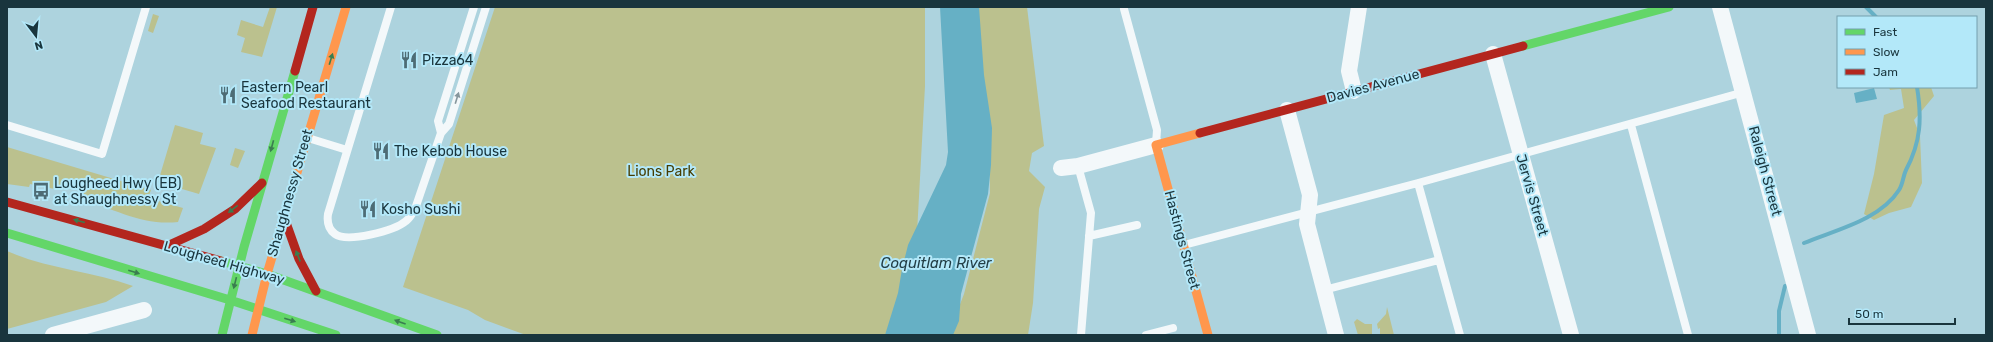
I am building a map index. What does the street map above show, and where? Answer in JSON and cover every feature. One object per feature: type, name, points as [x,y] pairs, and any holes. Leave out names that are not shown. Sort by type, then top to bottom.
[{"type":"main road","name":"Shaughnessy Street","points":[[222,335],[239,265],[313,7]]},
{"type":"main road","name":"Shaughnessy Street","points":[[252,335],[267,274],[346,7]]},
{"type":"main road","name":"Davies Avenue","points":[[1156,145],[1669,7]]},
{"type":"main road","name":"Hastings Street","points":[[1156,145],[1208,335]]},
{"type":"main road","points":[[167,246],[204,229],[234,209],[262,183]]},
{"type":"main road","name":"Lougheed Highway","points":[[7,202],[239,265],[316,290],[437,335]]},
{"type":"main road","points":[[284,217],[299,260],[316,290]]},
{"type":"main road","points":[[7,233],[230,300],[336,335]]},
{"type":"main road","points":[[311,335],[322,330]]},
{"type":"street","points":[[1354,91],[1349,71],[1359,7]]},
{"type":"street","name":"Raleigh Street","points":[[1720,7],[1808,335]]},
{"type":"street","name":"Jervis Street","points":[[1493,54],[1571,335]]},
{"type":"street","points":[[1287,110],[1310,195],[1307,224],[1336,335]]},
{"type":"street","name":"Davies Avenue","points":[[1060,168],[1078,166],[1156,145]]},
{"type":"street","points":[[53,335],[82,331],[144,310]]},
{"type":"lane","points":[[7,125],[102,154],[146,7]]},
{"type":"lane","points":[[391,7],[328,214],[327,222],[335,234],[343,237],[369,235],[399,226],[411,216],[415,209],[441,133],[449,124],[486,7]]},
{"type":"lane","points":[[441,133],[438,121],[474,7]]},
{"type":"lane","points":[[1124,9],[1157,130],[1156,145]]},
{"type":"lane","points":[[1183,245],[1418,183],[1744,92]]},
{"type":"lane","points":[[1631,124],[1688,335]]},
{"type":"lane","points":[[306,138],[347,150]]},
{"type":"lane","points":[[1078,166],[1091,213],[1081,335]]},
{"type":"lane","points":[[1418,183],[1460,335]]},
{"type":"lane","points":[[1089,236],[1137,224]]},
{"type":"lane","points":[[1324,290],[1439,260]]},
{"type":"lane","points":[[1146,335],[1173,328]]},
{"type":"green space","points":[[270,7],[277,7],[262,57],[241,52],[245,38],[237,35],[241,20],[263,27]]},
{"type":"green space","name":"Lions Park","points":[[495,7],[925,7],[925,86],[917,233],[895,335],[526,335],[485,320],[468,310],[403,287]]},
{"type":"green space","points":[[973,7],[1027,7],[1044,146],[1032,153],[1029,171],[1045,187],[1039,209],[1033,303],[1028,335],[948,335],[964,294],[990,193],[989,114]]},
{"type":"green space","points":[[153,14],[159,16],[153,33],[148,31]]},
{"type":"green space","points":[[1889,88],[1931,88],[1934,96],[1914,120],[1920,136],[1922,183],[1911,207],[1889,213],[1874,220],[1864,214],[1874,174],[1884,115],[1904,108],[1901,89],[1890,90]]},
{"type":"green space","points":[[175,125],[203,133],[200,144],[216,148],[199,194],[158,182]]},
{"type":"green space","points":[[7,147],[151,190],[148,198],[183,208],[178,222],[153,222],[129,216],[82,199],[84,190],[62,183],[60,190],[30,184],[29,187],[7,184]]},
{"type":"green space","points":[[235,148],[245,151],[238,168],[230,165]]},
{"type":"green space","points":[[7,251],[38,262],[133,286],[106,302],[7,329]]},
{"type":"green space","points":[[1387,307],[1394,335],[1380,335],[1380,328],[1378,329],[1377,324],[1386,314]]},
{"type":"green space","points":[[1357,319],[1365,324],[1372,324],[1372,335],[1358,335],[1354,322]]},
{"type":"water","name":"Coquitlam River","points":[[940,7],[979,7],[984,75],[992,128],[991,165],[988,194],[961,294],[959,321],[953,335],[885,335],[898,293],[908,245],[946,165],[948,152]]},
{"type":"water","points":[[1874,88],[1877,99],[1856,103],[1854,93]]},
{"type":"waterway","points":[[1866,7],[1875,16]]},
{"type":"waterway","points":[[1804,243],[1869,217],[1891,200],[1899,190],[1915,150],[1919,130],[1920,109],[1917,88]]},
{"type":"waterway","points":[[1779,335],[1779,311],[1785,286]]},
{"type":"traffic: fast","points":[[1523,46],[1669,7]]},
{"type":"traffic: fast","points":[[222,335],[244,247],[295,71]]},
{"type":"traffic: fast","points":[[7,233],[230,300],[336,335]]},
{"type":"traffic: fast","points":[[221,261],[267,274],[437,335]]},
{"type":"traffic: slow","points":[[252,335],[267,274],[346,7]]},
{"type":"traffic: slow","points":[[1200,133],[1156,145],[1208,335]]},
{"type":"traffic: jam","points":[[295,71],[313,7]]},
{"type":"traffic: jam","points":[[1200,133],[1523,46]]},
{"type":"traffic: jam","points":[[167,246],[204,229],[235,209],[262,183]]},
{"type":"traffic: jam","points":[[7,202],[221,261]]},
{"type":"traffic: jam","points":[[284,217],[299,259],[316,291]]},
{"type":"place","name":"Pizza64","points":[[409,60]]},
{"type":"place","name":"Eastern Pearl Seafood Restaurant","points":[[228,95]]},
{"type":"place","name":"The Kebob House","points":[[381,151]]},
{"type":"place","name":"Lougheed Hwy (EB) at Shaughnessy St","points":[[41,191]]},
{"type":"place","name":"Kosho Sushi","points":[[368,209]]}]
